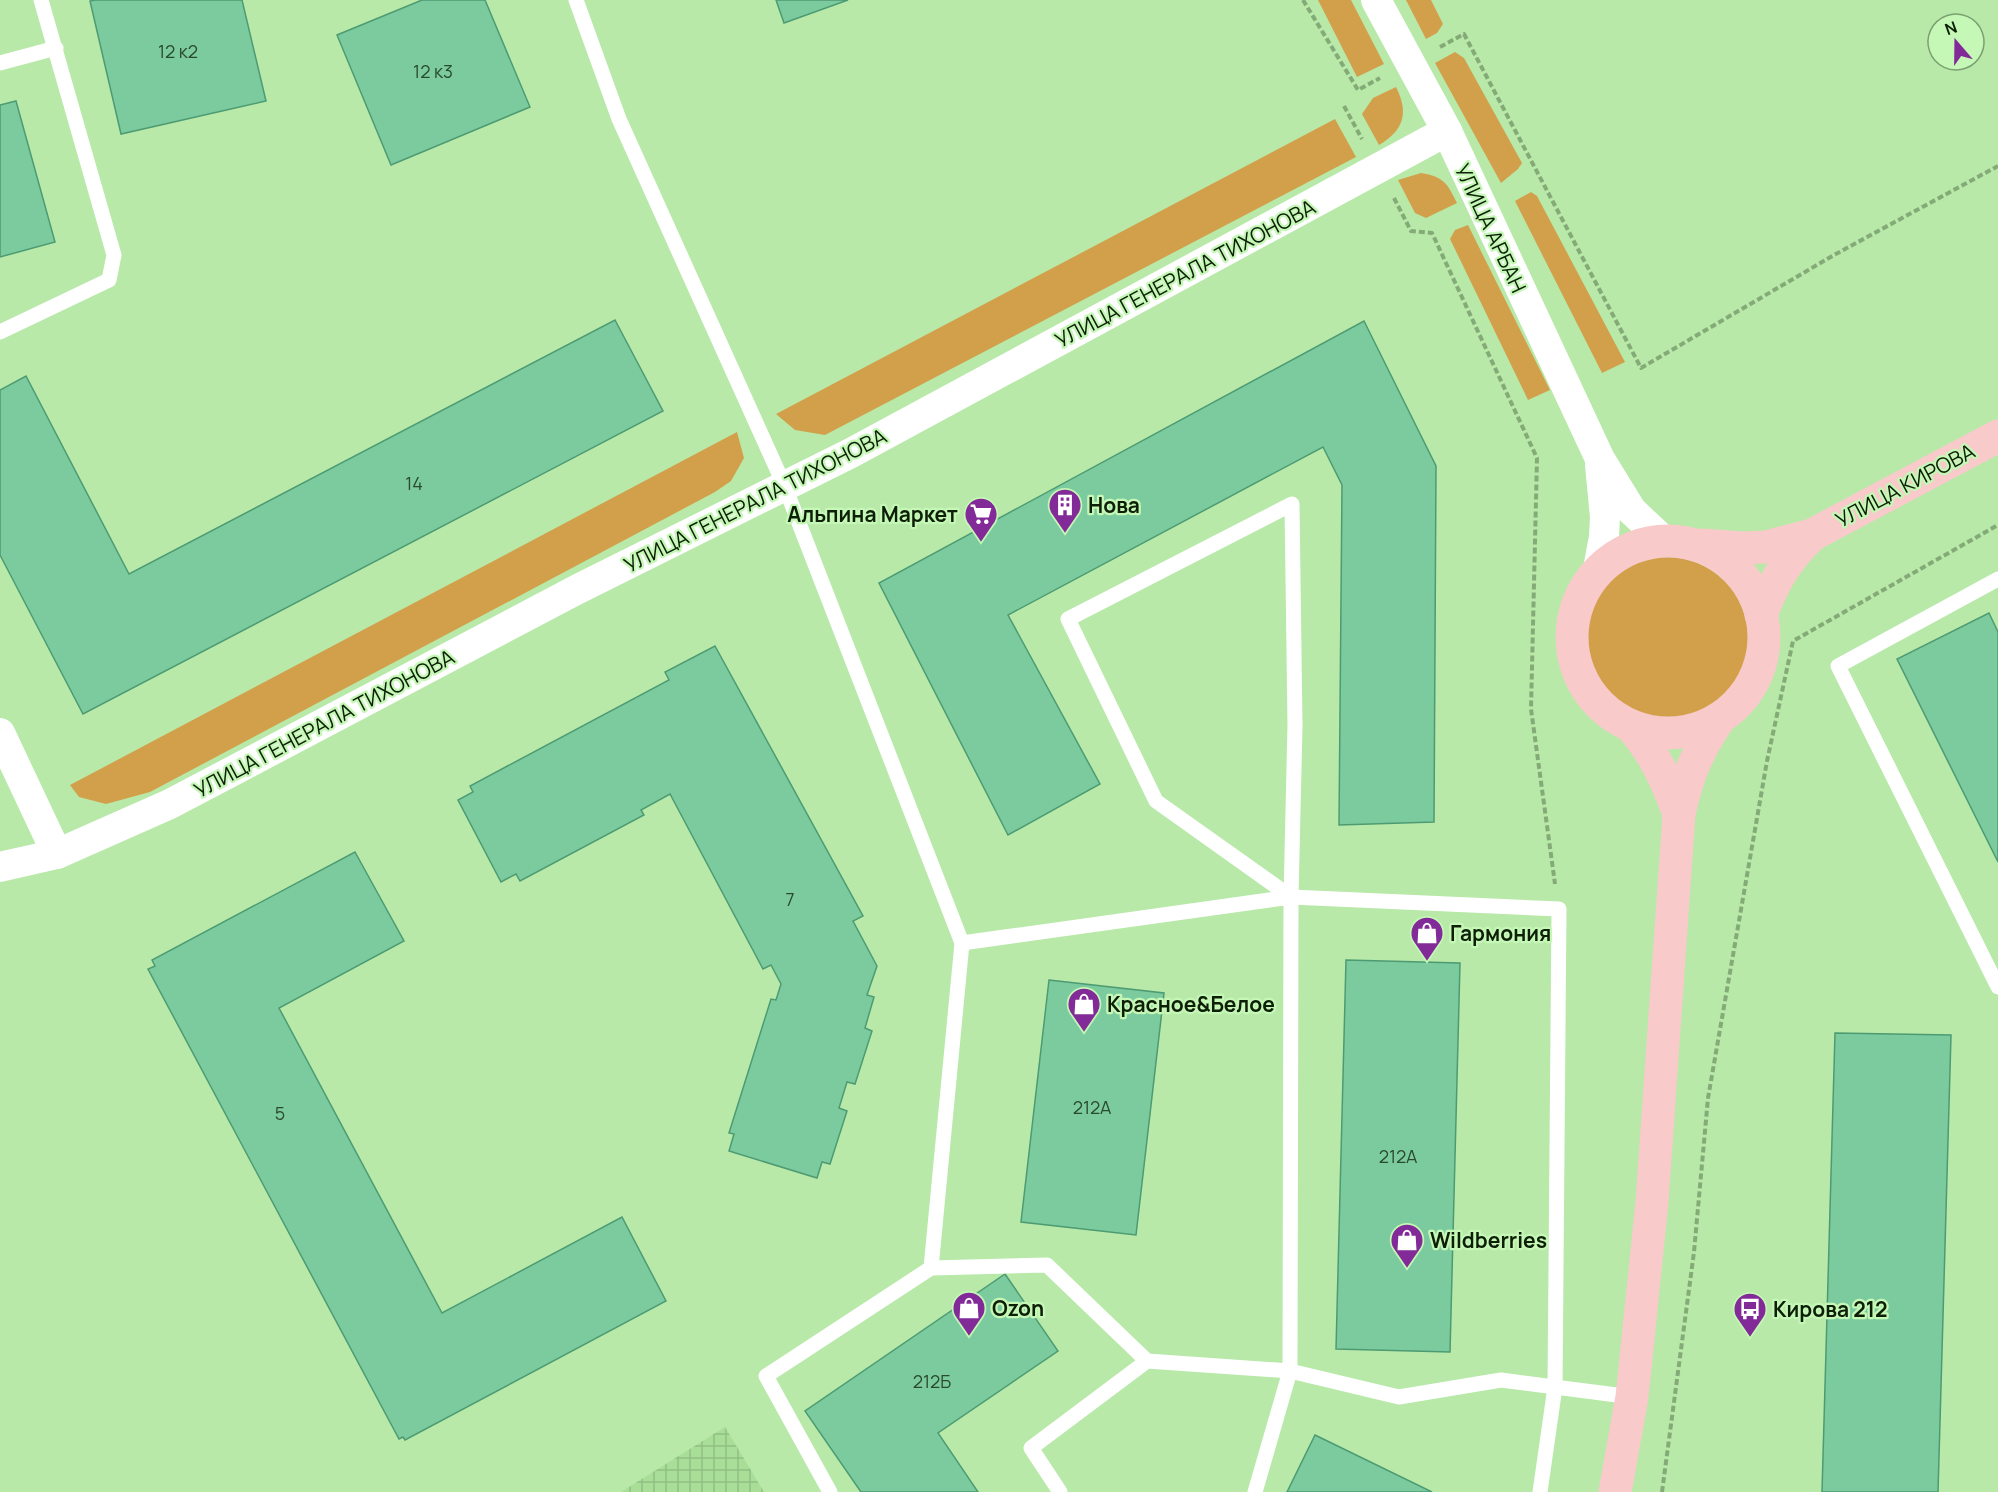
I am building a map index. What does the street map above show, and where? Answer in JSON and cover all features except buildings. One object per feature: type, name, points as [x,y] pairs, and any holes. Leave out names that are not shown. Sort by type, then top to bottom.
[{"type":"main road","name":"УЛИЦА КИРОВА","points":[[1812,535],[1998,436]]},
{"type":"main road","points":[[1677,542],[1712,552],[1729,563],[1755,596],[1764,635],[1762,655],[1756,674],[1747,691],[1734,706],[1719,719],[1702,727],[1685,732],[1667,733],[1631,726],[1614,716],[1598,703],[1586,687],[1577,669],[1572,629],[1576,609],[1584,590],[1598,569],[1624,551],[1677,542],[1743,548],[1766,547],[1812,535]]},
{"type":"main road","points":[[1761,615],[1782,569],[1793,553],[1812,535]]},
{"type":"main road","points":[[1615,1492],[1632,1397],[1652,1202],[1679,814],[1692,764],[1719,719]]},
{"type":"main road","points":[[1631,726],[1656,759],[1666,777],[1679,814]]},
{"type":"street","name":"УЛИЦА АРБАН","points":[[1376,0],[1446,131],[1600,459]]},
{"type":"street","name":"УЛИЦА ГЕНЕРАЛА ТИХОНОВА","points":[[0,867],[57,854],[170,804],[578,589],[851,453],[1446,131]]},
{"type":"street","points":[[1600,459],[1632,511],[1677,542]]},
{"type":"street","points":[[1598,569],[1605,517],[1600,459]]},
{"type":"street","points":[[0,733],[57,854]]},
{"type":"lane","points":[[0,332],[109,280],[114,255],[41,0]]},
{"type":"lane","points":[[576,0],[619,119],[785,487],[962,943],[931,1268]]},
{"type":"lane","points":[[0,63],[56,48]]},
{"type":"lane","points":[[1255,1492],[1290,1371],[1291,897],[1295,725],[1292,504],[1068,619],[1156,801],[1291,897]]},
{"type":"lane","points":[[1998,579],[1838,666],[1998,987]]},
{"type":"lane","points":[[962,943],[1291,897],[1558,909],[1555,1387],[1540,1492]]},
{"type":"lane","points":[[830,1492],[766,1376],[931,1268],[1047,1265],[1147,1361],[1290,1371],[1399,1397],[1501,1380],[1632,1397]]},
{"type":"lane","points":[[1060,1492],[1031,1448],[1147,1361]]},
{"type":"path","points":[[1344,106],[1364,143]]},
{"type":"path","points":[[1539,178],[1641,368],[1834,255],[1998,166]]},
{"type":"path","points":[[1392,196],[1412,231],[1432,233],[1536,458],[1531,709],[1558,909]]},
{"type":"path","points":[[1662,1492],[1694,1252],[1708,1098],[1767,761],[1792,641],[1998,525]]},
{"type":"shaded area","points":[[1318,0],[1351,0],[1384,64],[1357,77]]},
{"type":"shaded area","points":[[1406,0],[1431,0],[1443,24],[1437,33],[1426,39]]},
{"type":"shaded area","points":[[1455,52],[1464,58],[1522,163],[1501,183],[1435,63]]},
{"type":"shaded area","points":[[1396,87],[1402,105],[1402,120],[1394,133],[1379,145],[1362,114],[1373,98]]},
{"type":"shaded area","points":[[1335,119],[1356,157],[825,435],[795,430],[776,414]]},
{"type":"shaded area","points":[[1421,173],[1444,182],[1457,203],[1426,218],[1415,213],[1398,180]]},
{"type":"shaded area","points":[[1531,192],[1537,196],[1625,362],[1602,373],[1515,201]]},
{"type":"shaded area","points":[[1468,225],[1550,390],[1528,400],[1450,239],[1455,230]]},
{"type":"shaded area","points":[[737,432],[744,458],[731,481],[715,492],[150,792],[106,804],[79,797],[70,785]]},
{"type":"shaded area","points":[[1667,557],[1683,558],[1698,563],[1725,580],[1742,607],[1747,622],[1747,654],[1742,669],[1725,696],[1698,713],[1683,718],[1667,719],[1651,718],[1636,713],[1609,696],[1592,669],[1587,654],[1586,638],[1587,622],[1592,607],[1609,580],[1636,563],[1651,558]]},
{"type":"shaded area","points":[[725,1427],[764,1492],[621,1492]]},
{"type":"place","name":"Нова","points":[[1065,534]]},
{"type":"place","name":"Альпина Маркет","points":[[981,543]]},
{"type":"place","name":"Гармония","points":[[1427,962]]},
{"type":"place","name":"Красное&Белое","points":[[1084,1033]]},
{"type":"place","name":"Wildberries","points":[[1407,1269]]},
{"type":"place","name":"Ozon","points":[[969,1337]]},
{"type":"place","name":"Кирова 212","points":[[1750,1338]]}]
